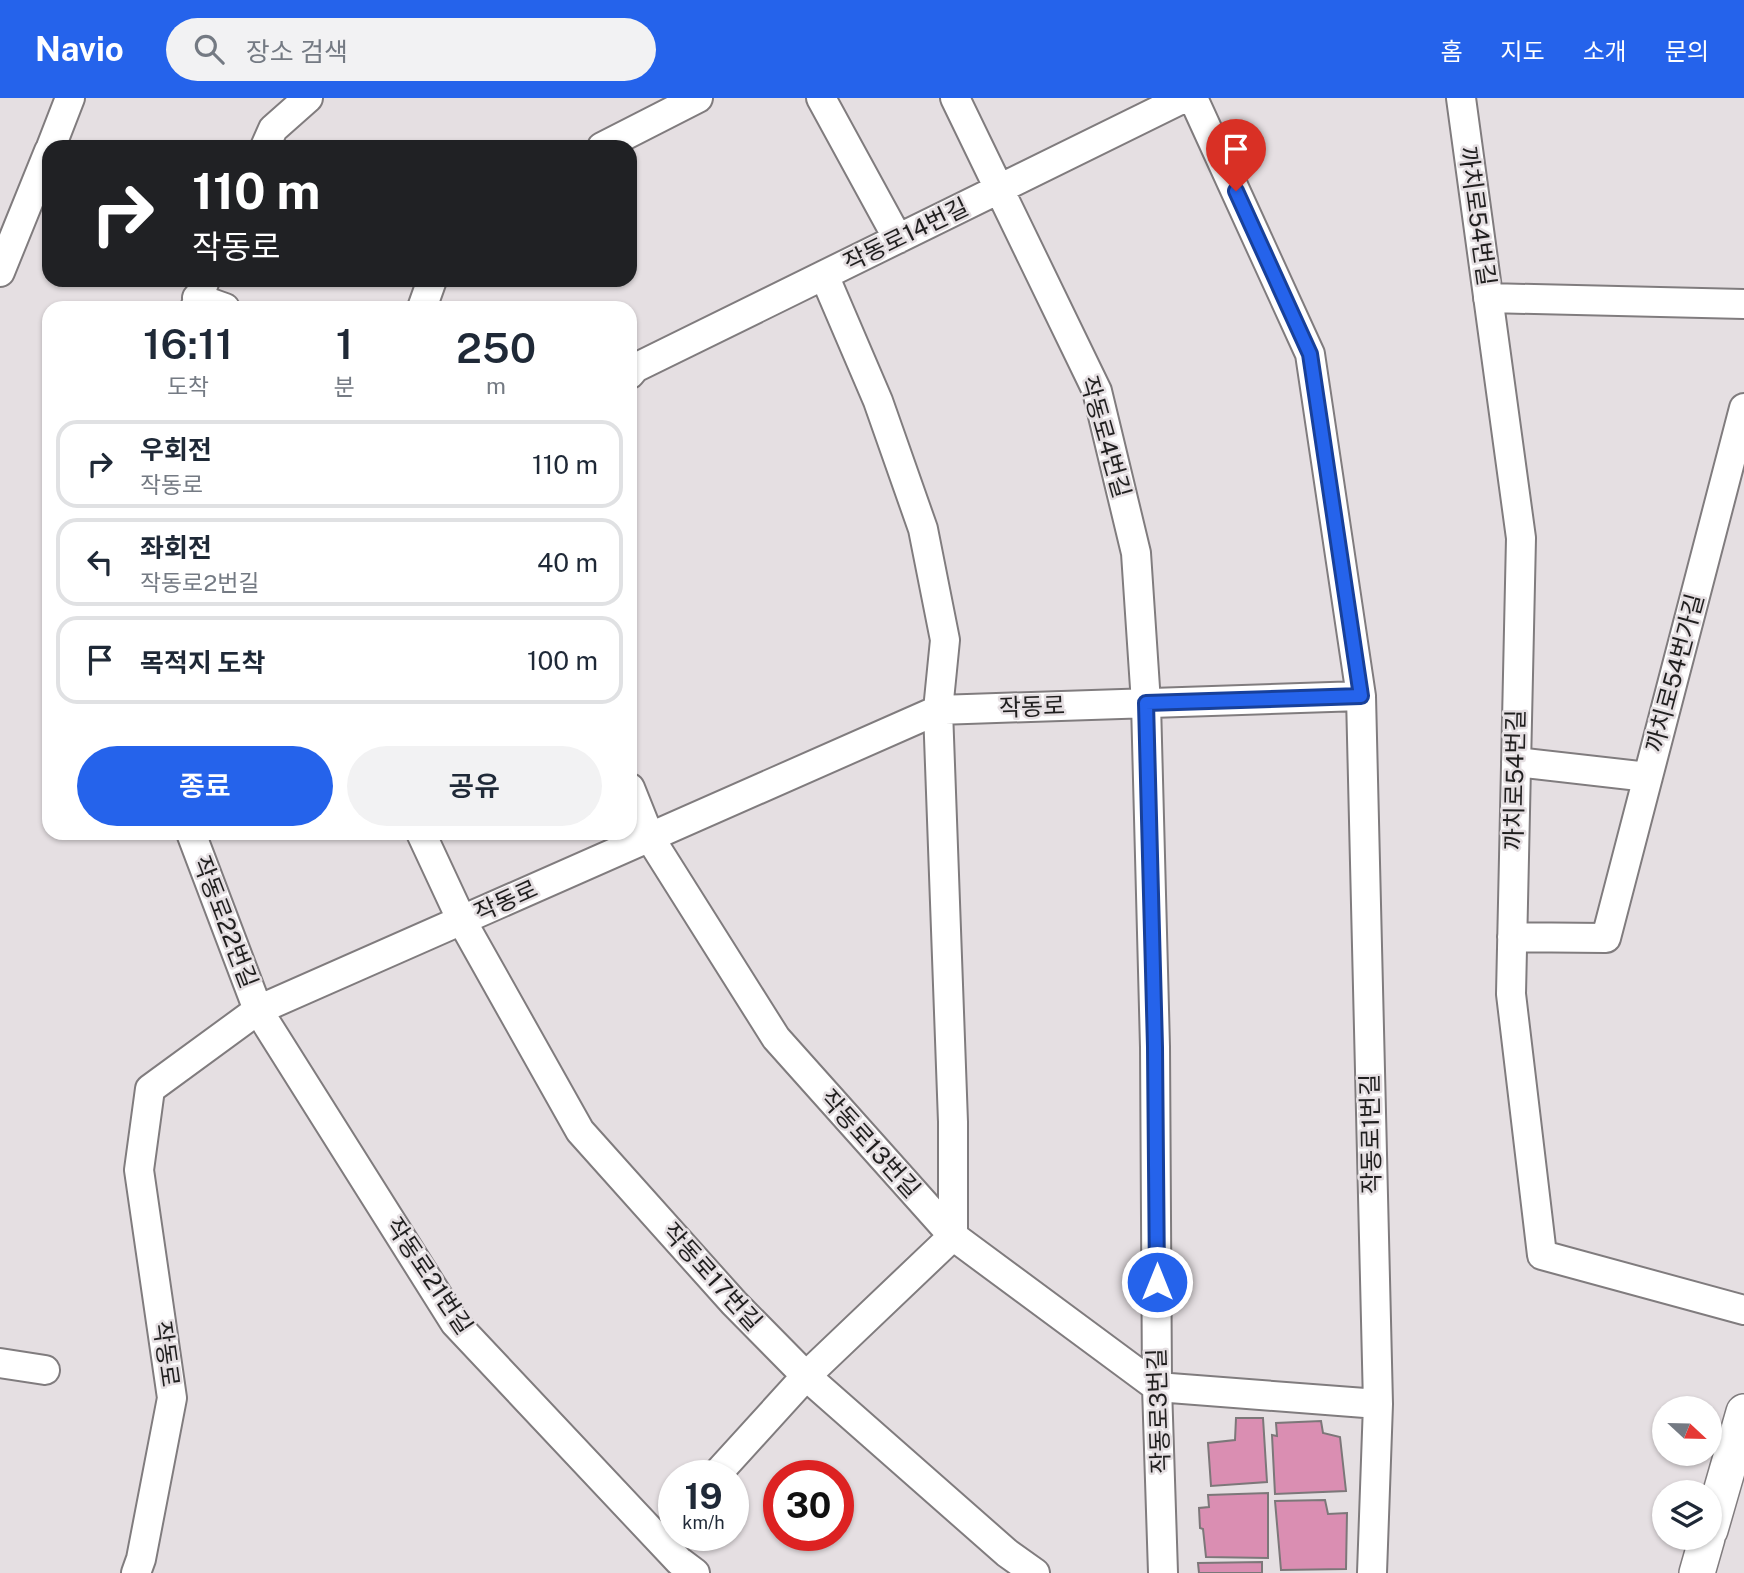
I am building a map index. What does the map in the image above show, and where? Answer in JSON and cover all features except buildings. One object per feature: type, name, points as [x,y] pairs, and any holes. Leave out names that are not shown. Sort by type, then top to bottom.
[{"type":"street","points":[[268,140],[273,129],[308,98]]},
{"type":"street","points":[[616,140],[698,98]]},
{"type":"street","points":[[821,98],[898,239]]},
{"type":"street","name":"작동로4번길","points":[[955,98],[1097,391],[1136,553],[1146,703]]},
{"type":"street","name":"작동로14번길","points":[[637,367],[1184,98]]},
{"type":"street","name":"작동로1번길","points":[[1193,98],[1310,354],[1361,696],[1378,1404],[1372,1573]]},
{"type":"street","name":"까치로54번길","points":[[1461,98],[1521,538],[1511,994],[1542,1255],[1744,1310]]},
{"type":"street","points":[[52,140],[63,100]]},
{"type":"street","points":[[0,272],[42,169]]},
{"type":"street","points":[[730,1460],[806,1376],[953,1236],[953,1108],[938,710],[945,639],[923,529],[878,401],[824,275]]},
{"type":"street","points":[[1488,298],[1744,304]]},
{"type":"street","name":"까치로54번가길","points":[[1512,937],[1606,938],[1744,408]]},
{"type":"street","name":"작동로","points":[[136,1573],[172,1398],[139,1170],[149,1089],[258,1010],[938,710],[1361,696]]},
{"type":"street","name":"작동로3번길","points":[[1146,703],[1155,1047],[1157,1387],[1163,1573]]},
{"type":"street","points":[[1516,762],[1648,777]]},
{"type":"street","points":[[637,806],[650,838]]},
{"type":"street","name":"작동로13번길","points":[[650,838],[776,1038],[953,1236],[1157,1387]]},
{"type":"street","name":"작동로22번길","points":[[194,840],[258,1010]]},
{"type":"street","name":"작동로17번길","points":[[424,840],[462,921],[580,1131],[734,1303],[806,1376],[1007,1553],[1035,1573]]},
{"type":"street","name":"작동로21번길","points":[[258,1010],[455,1322],[658,1523]]},
{"type":"street","points":[[0,1363],[45,1370]]},
{"type":"street","points":[[1157,1387],[1378,1404]]},
{"type":"street","points":[[1722,1488],[1744,1412]]},
{"type":"street","points":[[1697,1573],[1704,1550]]},
{"type":"street","name":"작동로21번길","points":[[675,1551],[679,1561],[695,1573]]},
{"type":"route","points":[[1157,1282],[1155,1047],[1146,703],[1361,696],[1310,354],[1236,191]]}]
